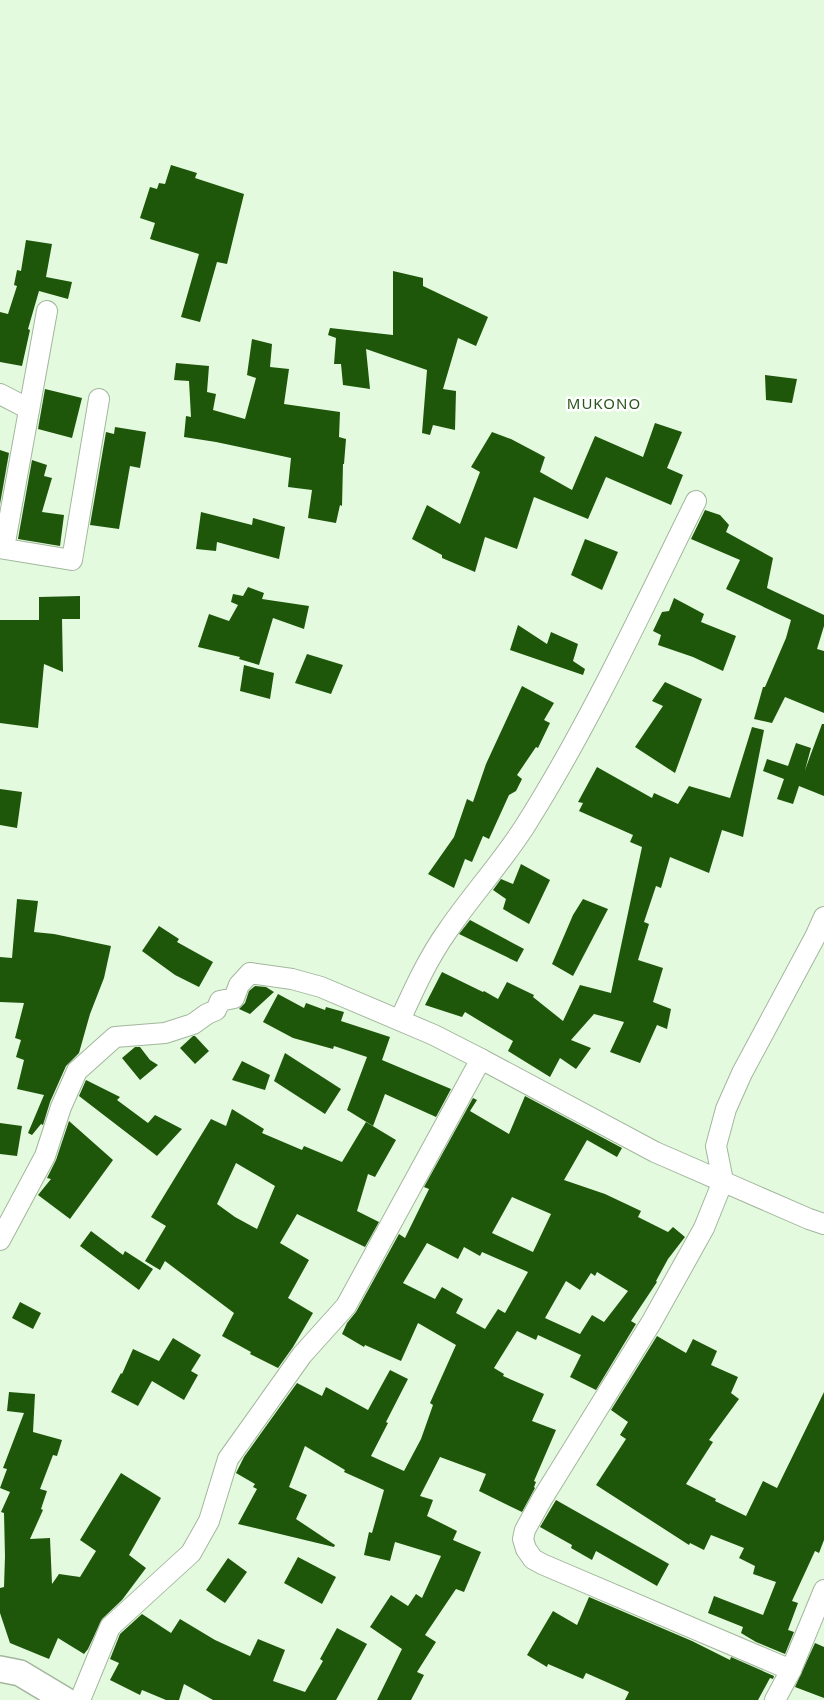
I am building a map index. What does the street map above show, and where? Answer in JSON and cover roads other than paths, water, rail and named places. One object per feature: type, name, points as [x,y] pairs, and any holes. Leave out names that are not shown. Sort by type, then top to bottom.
[{"type":"street","points":[[47,311],[2,548],[72,560],[99,400]]},
{"type":"street","points":[[0,394],[29,409]]},
{"type":"street","points":[[400,1020],[437,946],[524,828],[561,765],[616,662],[696,501]]},
{"type":"street","points":[[791,1670],[542,1564],[533,1559],[526,1550],[523,1540],[542,1499],[660,1306],[704,1228],[724,1181],[716,1146],[726,1109],[742,1073],[824,917]]},
{"type":"street","points":[[0,1240],[45,1156],[60,1107],[77,1071],[115,1037],[165,1033],[193,1024],[216,1010],[220,1001],[234,998],[239,985],[250,972],[292,979],[321,987],[400,1020],[481,1059],[655,1152],[824,1224]]},
{"type":"street","points":[[80,1700],[110,1627],[191,1553],[209,1521],[228,1459],[302,1355],[346,1306],[481,1059]]},
{"type":"street","points":[[775,1700],[791,1670],[824,1590]]},
{"type":"street","points":[[7,1673],[65,1700]]},
{"type":"district","name":"MUKONO","points":[[604,403]]}]
